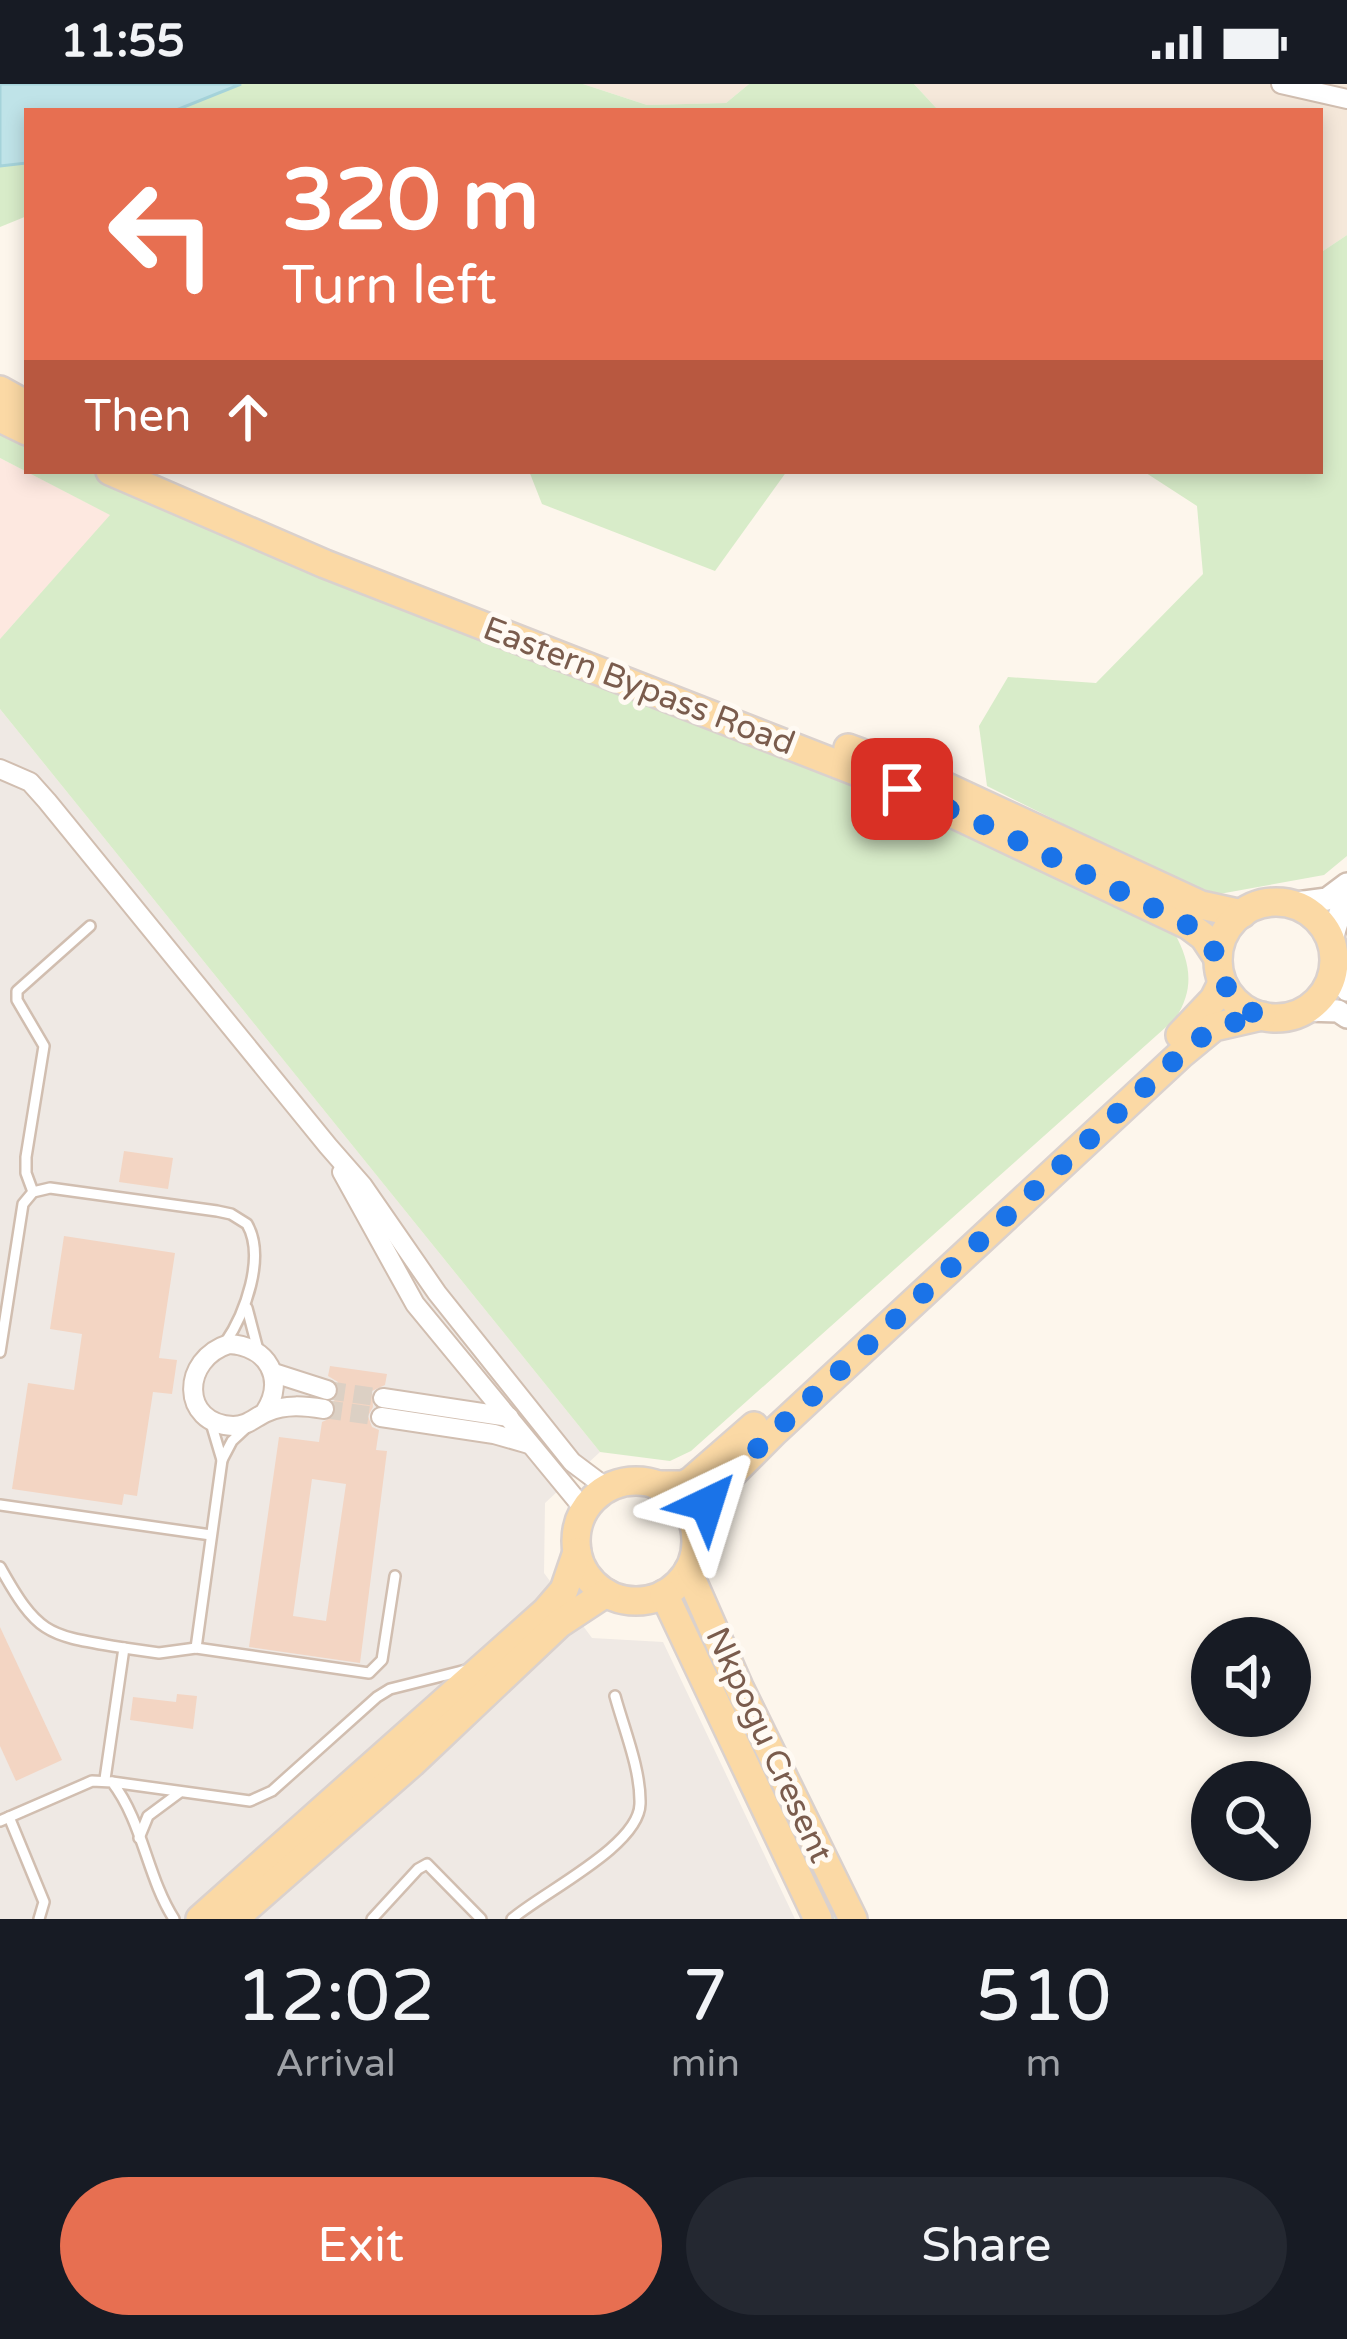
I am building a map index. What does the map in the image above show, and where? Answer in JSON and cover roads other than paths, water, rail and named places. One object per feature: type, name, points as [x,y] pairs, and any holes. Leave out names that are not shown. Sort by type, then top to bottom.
[{"type":"main road","name":"Eastern Bypass Road","points":[[117,474],[325,564],[816,754],[958,814],[1188,925],[1204,938],[1220,970]]},
{"type":"main road","name":"Eastern Bypass Road","points":[[159,474],[317,543],[921,775],[1201,905],[1242,914]]},
{"type":"main road","points":[[200,1919],[547,1611],[564,1590],[584,1510],[608,1489],[634,1482],[683,1485],[735,1444],[1180,1035],[1214,999],[1223,937],[1242,914],[1263,904],[1289,904],[1318,921],[1337,967],[1324,992],[1305,1010],[1214,1027],[1180,1055],[775,1431],[692,1520]]},
{"type":"main road","points":[[1220,970],[1238,1004],[1262,1016]]},
{"type":"main road","points":[[577,1552],[584,1571],[606,1593],[640,1601],[664,1594],[688,1570],[695,1546],[692,1520],[678,1498],[656,1485]]},
{"type":"main road","name":"Nkpogu Cresent","points":[[688,1570],[739,1687],[853,1919]]},
{"type":"main road","points":[[234,1919],[412,1763],[560,1624],[606,1593]]},
{"type":"main road","name":"Nkpogu Cresent","points":[[664,1594],[818,1919]]},
{"type":"street","points":[[1280,84],[1347,99]]},
{"type":"street","points":[[0,769],[30,782],[47,801],[356,1176],[436,1293],[572,1462],[608,1489]]},
{"type":"street","points":[[1289,904],[1327,899],[1347,887]]},
{"type":"street","points":[[1337,967],[1347,887]]},
{"type":"street","points":[[1305,1010],[1347,1017]]},
{"type":"street","points":[[328,1146],[415,1304],[584,1510]]},
{"type":"street","points":[[243,1345],[259,1352],[274,1373],[325,1399],[229,1426],[208,1417],[197,1405],[193,1379],[204,1356],[222,1346],[243,1345]]},
{"type":"street","points":[[259,1417],[275,1387],[274,1373]]},
{"type":"street","points":[[532,1445],[382,1407],[508,1416],[543,1426]]},
{"type":"lane","points":[[32,1192],[26,1157],[44,1046],[16,1000],[17,991],[90,926]]},
{"type":"lane","points":[[0,1352],[23,1204],[32,1192],[50,1188],[195,1207],[239,1218],[254,1240],[246,1303],[222,1346]]},
{"type":"lane","points":[[0,1263],[13,1264]]},
{"type":"lane","points":[[246,1303],[259,1352]]},
{"type":"lane","points":[[208,1417],[222,1460]]},
{"type":"lane","points":[[196,1648],[222,1460],[232,1441],[259,1417]]},
{"type":"lane","points":[[0,1505],[212,1535]]},
{"type":"lane","points":[[0,1567],[36,1624],[70,1639],[158,1653],[196,1648],[369,1673],[382,1660],[394,1576]]},
{"type":"lane","points":[[124,1648],[109,1781],[125,1802],[174,1919]]},
{"type":"lane","points":[[39,1919],[44,1902],[4,1819],[92,1781],[233,1801],[261,1797],[377,1696],[487,1664]]},
{"type":"lane","points":[[512,1919],[612,1847],[636,1824],[639,1792],[615,1696]]},
{"type":"lane","points":[[139,1838],[148,1816],[179,1792]]},
{"type":"lane","points":[[372,1919],[427,1864],[481,1919]]},
{"type":"lane","points":[[382,1909],[393,1919]]},
{"type":"water","points":[[0,84],[241,84],[181,108],[24,108],[24,163],[0,166]]},
{"type":"tunnel","points":[[327,1390],[383,1398]]},
{"type":"tunnel","points":[[324,1409],[381,1417]]}]
